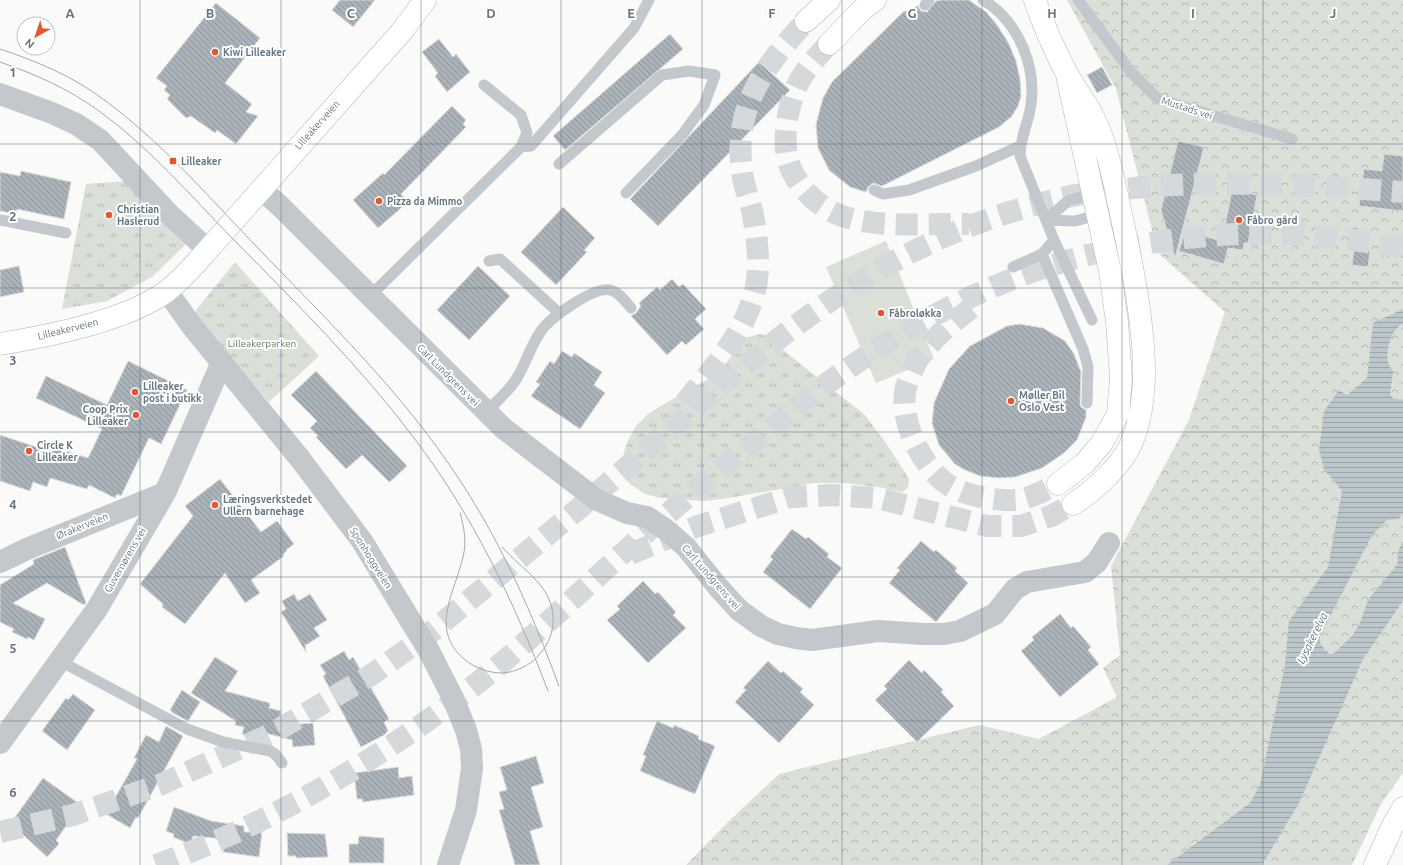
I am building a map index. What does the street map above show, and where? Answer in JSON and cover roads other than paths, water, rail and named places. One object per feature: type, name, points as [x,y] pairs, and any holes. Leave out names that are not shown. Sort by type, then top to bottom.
[{"type":"main road","name":"Lilleakerveien","points":[[0,344],[39,337],[110,318],[139,307],[167,291],[184,276],[208,250],[403,30],[425,0]]},
{"type":"main road","points":[[806,21],[829,0]]},
{"type":"main road","points":[[829,44],[863,9],[875,0]]},
{"type":"main road","points":[[1020,0],[1042,21]]},
{"type":"main road","points":[[1035,0],[1042,21],[1067,73],[1088,104],[1098,127],[1118,201],[1133,277],[1141,335],[1144,379],[1140,415],[1131,445],[1112,471],[1087,496],[1073,504]]},
{"type":"main road","points":[[1058,484],[1085,463],[1102,443],[1118,414],[1121,378],[1117,322],[1110,271],[1099,216],[1073,108],[1067,73]]},
{"type":"main road","points":[[1375,865],[1393,825],[1403,808]]},
{"type":"street","points":[[0,94],[52,113],[76,124],[100,140],[169,214],[208,250]]},
{"type":"street","name":"Carl Lundgrens vei","points":[[261,189],[280,206],[503,428],[597,500],[627,513],[647,517],[665,528],[686,547],[718,587],[739,610],[761,626],[778,634],[812,640],[878,631],[923,634],[960,631],[995,614],[1015,589],[1027,582],[1084,572],[1097,562],[1109,543]]},
{"type":"street","name":"Sponhoggveien","points":[[167,291],[188,321],[301,460],[362,542],[429,651],[453,698],[471,749],[472,768],[466,810],[448,865]]},
{"type":"street","name":"Guvernørens vei","points":[[0,742],[97,609],[164,493],[222,362]]},
{"type":"street","name":"Ørakerveien","points":[[0,562],[29,548],[164,493]]},
{"type":"lane","points":[[521,147],[531,146],[634,28],[649,0]]},
{"type":"lane","points":[[984,0],[991,4],[1010,24],[1026,51],[1032,78],[1030,110],[1020,146],[1022,163],[1054,240],[1092,320]]},
{"type":"lane","name":"Mustads vei","points":[[1078,0],[1131,72],[1158,99],[1292,139]]},
{"type":"lane","points":[[559,164],[662,75],[688,71],[716,75],[704,105],[682,135],[626,193]]},
{"type":"lane","points":[[370,296],[521,147],[527,133],[521,114],[484,85]]},
{"type":"lane","points":[[874,190],[883,194],[909,190],[976,166],[1020,146]]},
{"type":"lane","points":[[1046,220],[1069,200],[1094,194],[1118,201]]},
{"type":"lane","points":[[1046,220],[1075,221],[1099,216],[1118,201]]},
{"type":"lane","points":[[0,220],[66,233]]},
{"type":"lane","points":[[1013,267],[1042,254],[1054,240]]},
{"type":"lane","points":[[1042,254],[1084,349],[1088,367],[1087,403]]},
{"type":"lane","points":[[489,261],[500,259],[559,313]]},
{"type":"lane","points":[[486,412],[517,379],[541,331],[559,313],[601,289],[610,290],[620,295],[630,308]]},
{"type":"lane","points":[[60,661],[187,729],[223,742],[270,751],[275,754],[282,763]]},
{"type":"water","name":"Lysakerelva","points":[[1403,309],[1403,324],[1399,326],[1392,336],[1387,355],[1389,365],[1393,371],[1390,395],[1393,398],[1403,400],[1403,513],[1399,519],[1387,520],[1372,535],[1320,636],[1320,643],[1328,654],[1333,654],[1352,636],[1360,623],[1368,600],[1397,565],[1399,549],[1403,541],[1403,601],[1363,659],[1299,803],[1262,865],[1167,865],[1250,803],[1260,785],[1285,665],[1289,621],[1328,567],[1342,491],[1324,469],[1319,450],[1324,411],[1339,390],[1347,395],[1367,378],[1373,323]]},
{"type":"tunnel","points":[[685,403],[726,351],[750,307],[757,281],[758,250],[752,210],[743,178],[740,153],[746,110],[764,73],[790,38],[806,21]]},
{"type":"tunnel","points":[[829,44],[801,77],[795,90],[788,114],[786,131],[787,156],[794,175],[800,184],[807,193],[824,207],[842,216],[857,220],[889,224],[969,224]]},
{"type":"tunnel","points":[[0,832],[73,815],[162,784],[271,734],[371,675],[430,633],[772,344],[824,305],[851,287],[901,257],[928,244],[983,221],[1039,204],[1079,194],[1153,186],[1188,184],[1296,185],[1403,192]]},
{"type":"tunnel","points":[[156,865],[241,830],[282,809],[363,764],[402,738],[439,712],[493,670],[662,519],[809,397],[872,352],[926,320],[955,305],[984,291],[1043,268],[1100,252],[1160,241],[1221,235],[1282,234],[1322,236],[1403,247]]},
{"type":"tunnel","points":[[971,308],[930,344],[917,360],[908,380],[905,392],[906,416],[914,441],[927,463],[943,481],[950,486],[968,494],[998,500],[1016,500],[1032,496],[1058,484]]},
{"type":"tunnel","points":[[630,554],[698,526],[791,497],[832,495],[877,498],[987,526],[1021,526],[1051,516],[1073,504]]},
{"type":"tram line","points":[[0,49],[45,66],[77,82],[133,123],[176,162],[363,358],[413,416],[437,447],[475,504],[489,528],[515,580],[538,632],[559,686]]},
{"type":"tram line","points":[[0,62],[39,77],[64,89],[88,103],[135,140],[303,310],[372,385],[435,467],[473,528],[506,591],[548,691]]},
{"type":"tram line","points":[[460,513],[464,529],[465,546],[447,610],[446,623],[448,635],[454,647],[464,659],[477,667],[497,673],[513,671],[531,663],[541,653],[548,642],[553,624],[553,611],[544,590],[502,547]]},
{"type":"place","name":"Kiwi Lilleaker","points":[[215,52]]},
{"type":"place","name":"Lilleaker","points":[[173,161]]},
{"type":"place","name":"Pizza da Mimmo","points":[[379,201]]},
{"type":"place","name":"Christian Haslerud","points":[[109,215]]},
{"type":"place","name":"Fåbro gård","points":[[1239,220]]},
{"type":"place","name":"Fåbroløkka","points":[[881,313]]},
{"type":"place","name":"Lilleaker post i butikk","points":[[135,392]]},
{"type":"place","name":"Møller Bil Oslo Vest","points":[[1011,401]]},
{"type":"place","name":"Coop Prix Lilleaker","points":[[136,415]]},
{"type":"place","name":"Circle K Lilleaker","points":[[29,451]]},
{"type":"place","name":"Læringsverkstedet Ullern barnehage","points":[[215,505]]},
{"type":"park label","name":"Lilleakerparken","points":[[262,343]]}]
